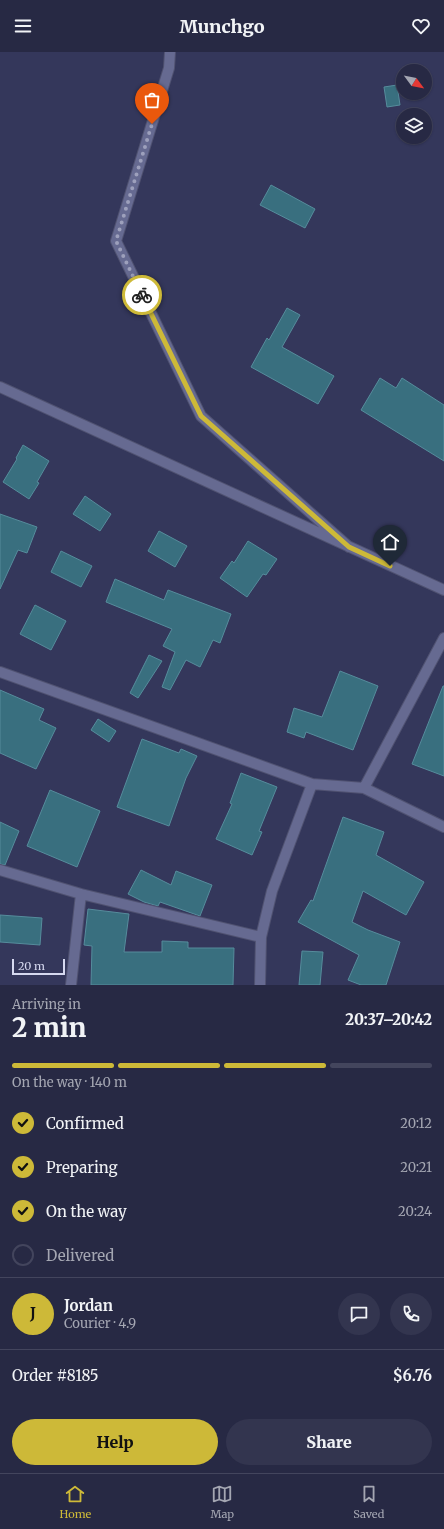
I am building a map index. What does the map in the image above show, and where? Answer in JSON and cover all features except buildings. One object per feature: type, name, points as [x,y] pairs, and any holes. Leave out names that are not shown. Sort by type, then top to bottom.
[{"type":"street","points":[[170,52],[169,68],[116,241],[201,416],[349,547]]},
{"type":"street","points":[[0,387],[444,590]]},
{"type":"street","points":[[364,788],[444,638]]},
{"type":"street","points":[[0,672],[312,784],[364,788],[444,827]]},
{"type":"street","points":[[260,985],[261,937],[272,891],[312,784]]},
{"type":"street","points":[[0,870],[81,894],[261,937]]},
{"type":"street","points":[[71,985],[81,894]]},
{"type":"way so far","points":[[142,295],[116,241],[152,124]]},
{"type":"route","points":[[142,295],[201,416],[349,547],[390,566]]}]
